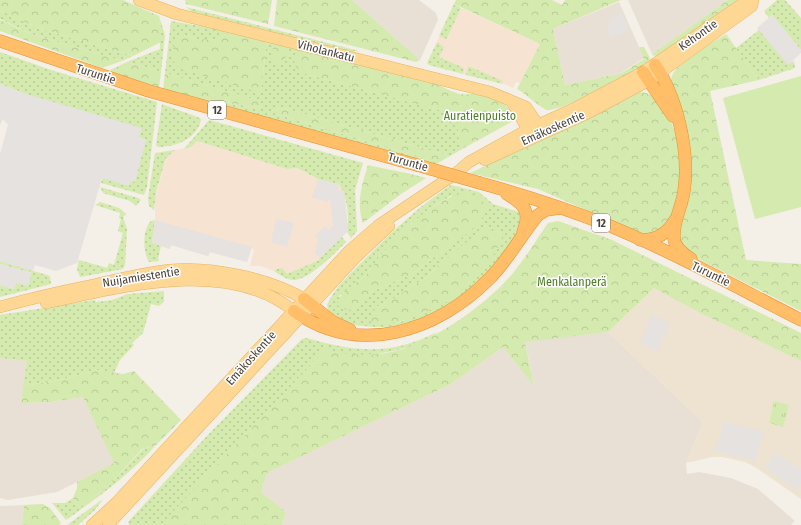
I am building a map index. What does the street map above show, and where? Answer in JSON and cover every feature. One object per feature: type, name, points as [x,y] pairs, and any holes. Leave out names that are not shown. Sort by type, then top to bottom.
[{"type":"highway","name":"Turuntie","points":[[0,41],[149,91],[480,182],[561,208],[640,240],[801,320]]},
{"type":"highway","points":[[658,69],[671,94],[684,148],[686,178],[674,236],[677,247],[715,276]]},
{"type":"highway","points":[[647,76],[679,126]]},
{"type":"highway","points":[[495,187],[518,200],[526,211],[526,221],[518,244]]},
{"type":"highway","points":[[298,314],[332,331],[371,336],[400,332],[428,322],[450,311],[490,278],[542,212],[551,208],[561,208]]},
{"type":"highway","points":[[640,240],[654,239],[664,234],[678,215]]},
{"type":"highway","points":[[308,302],[333,322],[358,334]]},
{"type":"main road","name":"Viholankatu","points":[[139,0],[177,14],[490,92],[526,107],[540,129]]},
{"type":"main road","name":"Kehontie","points":[[647,76],[748,9],[752,6],[753,0]]},
{"type":"main road","name":"Emäkoskentie","points":[[108,525],[308,302],[417,199],[455,174],[469,162],[540,129],[573,109],[647,76]]},
{"type":"main road","points":[[512,102],[529,133]]},
{"type":"main road","name":"Nuijamiestentie","points":[[0,307],[129,277],[169,270],[191,269],[257,279],[289,290],[308,302]]},
{"type":"main road","name":"Nuijamiestentie","points":[[0,312],[131,286],[188,280],[219,282],[254,289],[276,298],[298,314]]},
{"type":"main road","name":"Emäkoskentie","points":[[92,525],[116,503],[298,314]]},
{"type":"shaded area","points":[[352,0],[419,0],[436,13],[438,20],[420,60]]},
{"type":"shaded area","points":[[628,0],[728,0],[652,54]]},
{"type":"shaded area","points":[[619,2],[644,58],[621,73],[565,85],[553,29]]},
{"type":"shaded area","points":[[461,8],[540,44],[520,83],[516,82],[513,88],[468,67],[466,75],[463,74],[464,68],[439,57],[437,42],[439,36],[445,39],[447,38]]},
{"type":"shaded area","points":[[622,13],[629,27],[627,28],[628,30],[611,39],[606,29],[609,27],[606,22]]},
{"type":"shaded area","points":[[772,15],[801,50],[801,53],[788,65],[757,28]]},
{"type":"shaded area","points":[[0,84],[23,93],[142,128],[139,138],[146,140],[135,182],[130,181],[129,186],[102,178],[77,263],[56,271],[35,265],[33,271],[0,261],[0,154],[8,125],[3,119],[0,125]]},
{"type":"shaded area","points":[[196,141],[287,169],[297,168],[313,177],[339,184],[344,190],[347,232],[317,261],[287,275],[282,268],[274,271],[261,266],[250,266],[254,250],[252,247],[247,262],[210,252],[208,256],[171,245],[170,249],[152,243],[155,220],[155,206],[153,205],[167,157],[175,150],[191,147]]},
{"type":"shaded area","points":[[318,179],[339,184],[338,191],[344,190],[348,226],[347,232],[320,258],[315,253],[318,240],[315,236],[325,226],[329,230],[333,226],[330,197],[327,202],[312,197]]},
{"type":"shaded area","points":[[276,219],[294,223],[287,247],[271,242]]},
{"type":"shaded area","points":[[155,220],[252,247],[247,262],[210,252],[208,256],[171,245],[170,249],[152,243]]},
{"type":"shaded area","points":[[0,264],[32,273],[28,286],[16,283],[14,289],[0,285]]},
{"type":"shaded area","points":[[654,288],[700,313],[801,361],[801,499],[755,467],[745,462],[723,457],[712,457],[686,463],[703,422],[608,332]]},
{"type":"shaded area","points":[[652,314],[669,324],[657,352],[640,343]]},
{"type":"shaded area","points":[[608,332],[703,422],[686,463],[687,474],[699,472],[731,478],[758,489],[795,521],[791,525],[282,525],[286,512],[261,492],[267,473],[451,384],[503,347],[534,385],[525,341]]},
{"type":"shaded area","points":[[0,358],[27,361],[21,403],[51,402],[83,397],[115,463],[57,492],[8,500],[0,498]]},
{"type":"shaded area","points":[[724,421],[764,432],[755,461],[715,451]]},
{"type":"shaded area","points":[[775,452],[801,470],[801,483],[796,490],[765,468]]},
{"type":"shaded area","points":[[24,505],[22,525],[0,525],[0,506]]},
{"type":"green space","points":[[0,0],[123,0],[159,16],[161,42],[133,56],[35,27],[0,10]]},
{"type":"green space","points":[[185,0],[272,0],[268,24],[186,4]]},
{"type":"green space","points":[[277,0],[352,0],[420,60],[416,62],[274,26]]},
{"type":"green space","points":[[456,0],[552,0],[562,5],[565,0],[621,0],[553,29],[565,85],[622,73],[644,59],[639,47],[644,47],[650,58],[649,61],[598,90],[567,105],[547,110],[517,89],[540,44],[454,4]]},
{"type":"green space","points":[[728,0],[738,0],[656,56],[652,55],[652,54]]},
{"type":"green space","points":[[777,0],[785,0],[801,18],[801,50],[772,15],[769,18],[764,11]]},
{"type":"green space","points":[[454,4],[461,8],[447,38],[445,39],[439,36]]},
{"type":"green space","points":[[186,7],[359,51],[348,52],[192,12]]},
{"type":"green space","points":[[0,10],[35,27],[133,56],[122,61],[31,34],[0,19]]},
{"type":"green space","points":[[159,16],[165,35],[161,72],[127,62],[160,49]]},
{"type":"green space","points":[[0,20],[31,34],[122,61],[102,68],[0,31]]},
{"type":"green space","points":[[171,21],[228,31],[219,40],[197,39],[183,35],[261,90],[267,40],[301,49],[306,74],[458,115],[459,137],[464,148],[450,156],[280,107],[276,110],[276,114],[438,163],[437,165],[192,97],[259,108],[262,105],[259,101],[165,73]]},
{"type":"green space","points":[[759,30],[788,64],[794,61],[795,68],[759,80],[736,48]]},
{"type":"green space","points":[[228,31],[267,40],[261,90],[258,92],[181,69],[173,60],[175,41],[183,35],[197,39],[219,40]]},
{"type":"green space","points":[[726,34],[759,80],[710,91],[746,260],[801,264],[801,311],[684,252],[679,237],[688,200],[691,170],[671,79],[674,72],[686,59]]},
{"type":"green space","points":[[274,42],[287,45],[288,49],[286,57],[276,66],[271,63]]},
{"type":"green space","points":[[437,42],[444,47],[439,57],[464,68],[463,74],[429,65],[427,63]]},
{"type":"green space","name":"Auratienpuisto","points":[[301,49],[434,82],[459,94],[486,95],[505,105],[515,117],[513,121],[464,148],[459,137],[457,115],[306,74],[297,68],[294,61],[295,53]]},
{"type":"green space","points":[[0,52],[48,69],[157,102],[147,187],[144,195],[101,183],[103,177],[129,185],[146,140],[0,84]]},
{"type":"green space","points":[[127,62],[161,72],[159,88],[110,72],[110,70]]},
{"type":"green space","points":[[468,66],[501,80],[503,84],[466,75]]},
{"type":"green space","points":[[165,73],[260,101],[262,105],[259,108],[192,97],[163,89]]},
{"type":"green space","points":[[801,76],[801,207],[755,219],[723,98]]},
{"type":"green space","points":[[639,92],[650,95],[663,108],[678,142],[681,167],[679,192],[675,211],[665,229],[647,235],[638,233],[538,189],[470,173],[581,122]]},
{"type":"green space","points":[[162,104],[200,118],[201,120],[199,127],[184,141],[165,147],[158,147],[156,145]]},
{"type":"green space","points":[[280,107],[450,156],[438,163],[276,114],[276,110]]},
{"type":"green space","points":[[209,120],[363,163],[355,190],[357,231],[351,238],[347,232],[347,207],[344,194],[339,184],[318,179],[297,168],[287,169],[197,141],[191,147],[184,149]]},
{"type":"green space","points":[[175,150],[166,158],[156,192],[154,210],[149,206],[148,198],[155,153]]},
{"type":"green space","points":[[368,165],[426,178],[401,194],[363,223],[360,201],[362,186]]},
{"type":"green space","points":[[451,185],[479,192],[493,204],[522,213],[518,233],[500,259],[473,287],[440,310],[422,319],[384,327],[364,326],[343,322],[332,314],[327,305],[341,284],[392,233],[438,194]],"holes":[[[452,195],[449,248],[412,274],[371,292],[352,310],[339,296],[367,274],[380,256],[412,223],[434,206]],[[489,227],[499,232],[502,238],[453,298],[400,322],[376,307],[389,302],[413,285],[428,277],[435,268]]]},
{"type":"green space","points":[[100,187],[141,200],[136,206],[130,201],[103,193]]},
{"type":"green space","points":[[466,191],[480,198],[488,207],[479,224],[449,248],[412,274],[371,292],[352,310],[343,309],[337,305],[345,291],[366,275],[379,257],[399,235],[419,217],[442,202]]},
{"type":"green space","points":[[100,202],[119,208],[126,214],[123,217],[127,229],[125,265],[123,269],[80,277],[77,269],[79,260],[107,268],[109,263],[114,265],[123,233],[118,231],[121,219],[119,218],[120,213],[95,205]]},
{"type":"green space","points":[[155,220],[152,242],[161,246],[158,258],[159,261],[149,262],[144,241],[148,225],[151,221]]},
{"type":"green space","name":"Menkalanperä","points":[[558,221],[612,240],[801,333],[801,361],[700,313],[654,288],[608,332],[525,342],[534,386],[503,347],[451,384],[267,473],[261,492],[286,512],[282,525],[165,525],[166,519],[326,349],[340,353],[355,354],[386,353],[419,343],[437,334],[472,311],[502,285],[522,261],[548,223]]},
{"type":"green space","points":[[489,227],[499,232],[502,238],[494,255],[482,272],[460,294],[438,306],[402,321],[380,324],[369,321],[369,318],[376,307],[389,302],[413,285],[428,277],[435,268],[480,231]]},
{"type":"green space","points":[[342,237],[346,242],[308,275],[295,280],[290,280],[274,271],[282,268],[287,274],[317,261]]},
{"type":"green space","points":[[0,261],[50,276],[51,284],[0,297],[0,285],[14,289],[16,283],[32,273],[0,264]]},
{"type":"green space","points":[[164,291],[164,302],[159,306],[151,304],[143,333],[132,343],[134,345],[120,360],[114,373],[99,370],[59,380],[23,386],[27,361],[0,358],[0,315],[94,300],[96,302],[112,300],[128,294]]},
{"type":"green space","points":[[437,332],[430,338],[407,348],[379,354],[353,356],[343,355],[326,349],[167,519],[165,525],[129,525],[128,522],[205,438],[302,339],[307,338],[324,343],[357,349],[373,349],[404,345],[420,340]]},
{"type":"green space","points":[[99,370],[123,374],[134,371],[181,420],[156,445],[142,449],[109,485],[80,507],[73,498],[77,488],[77,482],[114,463],[83,397],[51,402],[21,403],[23,386],[59,380]]},
{"type":"green space","points":[[774,401],[789,405],[783,427],[769,423]]},
{"type":"green space","points":[[156,445],[124,476],[66,520],[52,503],[65,503],[73,498],[80,507],[109,485],[143,449]]},
{"type":"green space","points":[[103,499],[95,510],[78,525],[67,525]]},
{"type":"green space","points":[[43,504],[50,508],[61,523],[59,525],[22,525],[24,505]]}]
